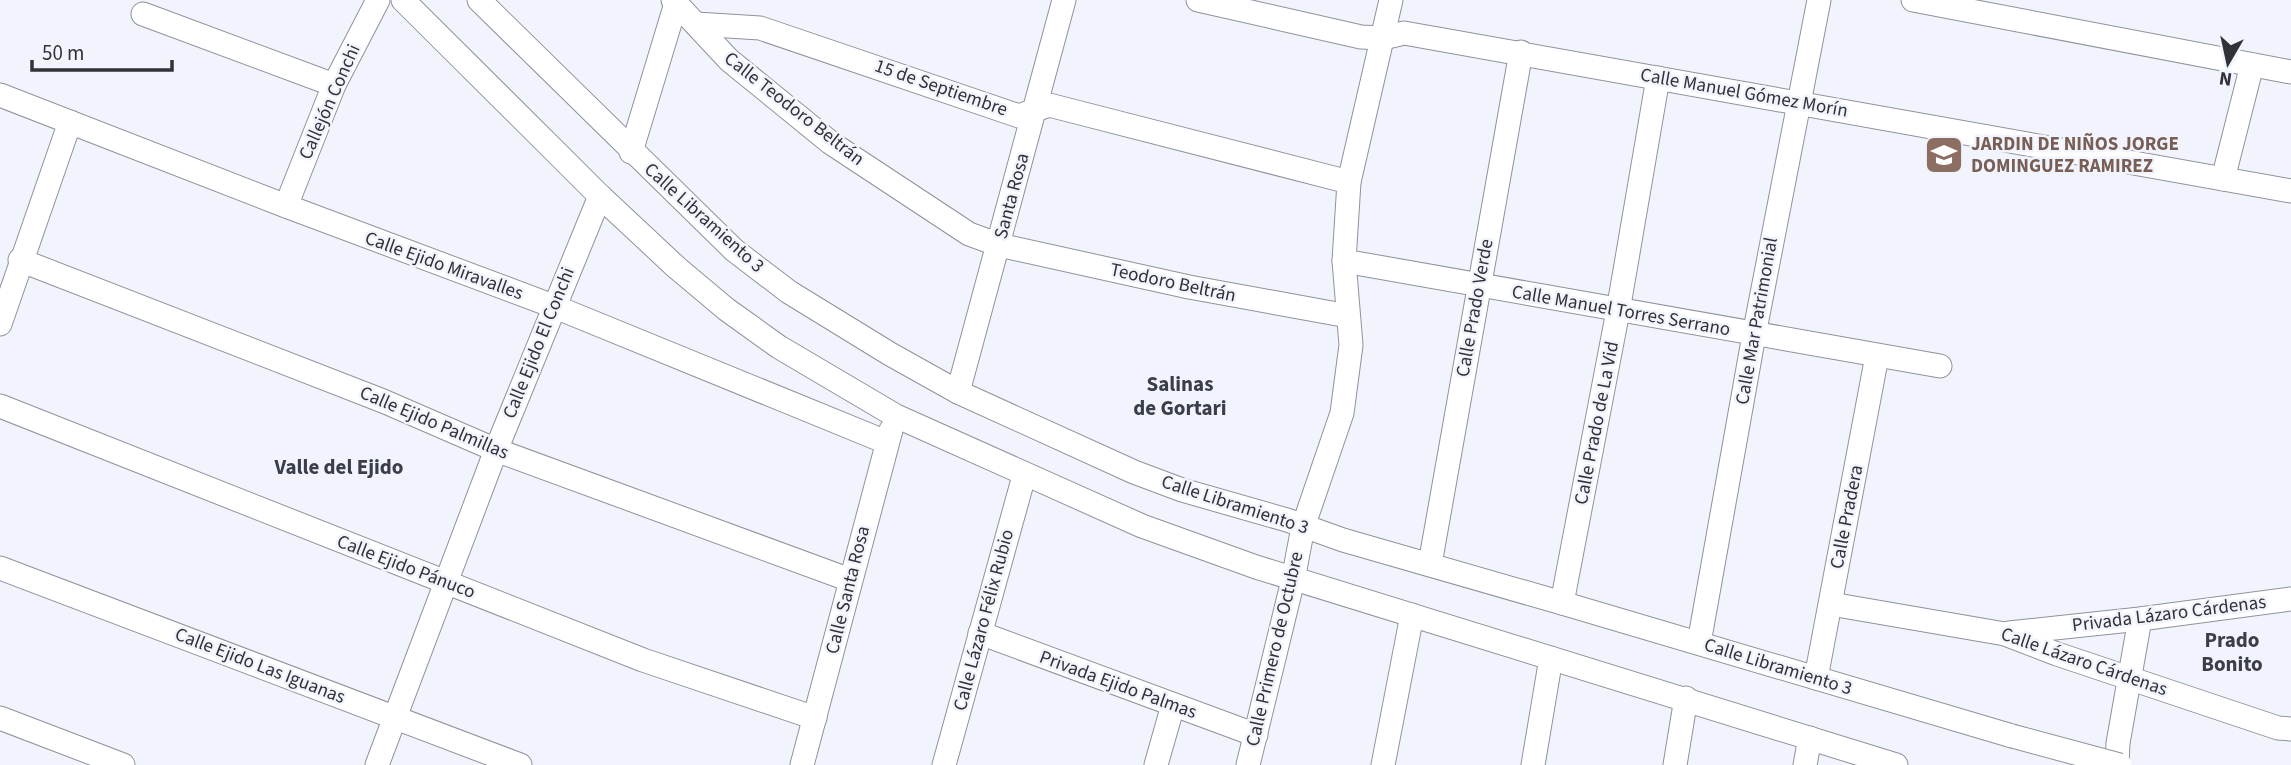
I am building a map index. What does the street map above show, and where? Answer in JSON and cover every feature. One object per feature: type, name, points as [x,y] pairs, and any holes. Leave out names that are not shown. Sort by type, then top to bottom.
[{"type":"street","name":"Callejón Conchi","points":[[286,206],[334,85],[378,0]]},
{"type":"street","points":[[403,0],[600,196],[676,267],[726,309],[779,347],[896,416],[1142,526],[1293,580],[1686,698],[1896,765]]},
{"type":"street","name":"Calle Libramiento 3","points":[[479,0],[631,152],[734,250],[778,284],[890,354],[958,392],[1134,472],[1182,490],[2012,736],[2118,758]]},
{"type":"street","name":"Santa Rosa","points":[[958,392],[1064,0]]},
{"type":"street","name":"Calle Manuel Gómez Morín","points":[[1198,0],[1361,37],[1382,38],[1404,33],[1521,52],[2291,191]]},
{"type":"street","name":"Calle Primero de Octubre","points":[[1248,765],[1293,580],[1303,527],[1342,413],[1351,345],[1344,261],[1349,182],[1391,0]]},
{"type":"street","name":"Calle Mar Patrimonial","points":[[1699,643],[1754,335],[1819,0]]},
{"type":"street","points":[[1913,0],[2291,72]]},
{"type":"street","points":[[631,152],[676,1]]},
{"type":"street","name":"Calle Teodoro Beltrán","points":[[676,1],[729,60],[831,143],[969,234],[999,245]]},
{"type":"street","points":[[142,14],[334,85]]},
{"type":"street","name":"15 de Septiembre","points":[[696,24],[760,28],[1019,116],[1049,105],[1349,182]]},
{"type":"street","name":"Calle Prado Verde","points":[[1430,564],[1521,52]]},
{"type":"street","points":[[2223,179],[2252,65]]},
{"type":"street","name":"Calle Prado de La Vid","points":[[1562,603],[1618,311],[1658,78]]},
{"type":"street","name":"Calle Ejido Miravalles","points":[[0,95],[553,306],[886,442]]},
{"type":"street","points":[[0,324],[70,122]]},
{"type":"street","name":"Calle Ejido El Conchi","points":[[377,765],[496,450],[600,196]]},
{"type":"street","name":"Teodoro Beltrán","points":[[999,245],[1189,287],[1348,316]]},
{"type":"street","name":"Calle Ejido Palmillas","points":[[20,260],[383,401],[496,450],[850,580]]},
{"type":"street","name":"Calle Manuel Torres Serrano","points":[[1344,261],[1940,366]]},
{"type":"street","name":"Calle Pradera","points":[[1816,678],[1877,356]]},
{"type":"street","name":"Calle Ejido Pánuco","points":[[0,406],[643,660],[816,718]]},
{"type":"street","name":"Calle Santa Rosa","points":[[802,765],[886,442],[896,416]]},
{"type":"street","name":"Calle Lázaro Félix Rubio","points":[[946,765],[1024,475]]},
{"type":"street","name":"Calle Ejido Las Iguanas","points":[[0,568],[520,765]]},
{"type":"street","name":"Privada Lázaro Cárdenas","points":[[2005,634],[2291,599]]},
{"type":"street","name":"Calle Lázaro Cárdenas","points":[[1830,604],[2005,634],[2278,728],[2291,729]]},
{"type":"street","points":[[1383,765],[1412,615]]},
{"type":"street","points":[[2118,758],[2140,619]]},
{"type":"street","name":"Privada Ejido Palmas","points":[[980,633],[1256,735]]},
{"type":"street","points":[[1533,765],[1551,658]]},
{"type":"street","points":[[1675,765],[1686,698]]},
{"type":"street","points":[[1156,765],[1173,705]]},
{"type":"street","points":[[0,718],[123,765]]},
{"type":"street","points":[[1805,765],[1810,738]]},
{"type":"place","name":"JARDIN DE NIÑOS JORGE DOMINGUEZ RAMIREZ","points":[[1944,155]]},
{"type":"district","name":"Salinas de Gortari","points":[[1180,396]]},
{"type":"district","name":"Valle del Ejido","points":[[339,467]]},
{"type":"district","name":"Prado Bonito","points":[[2232,652]]}]
